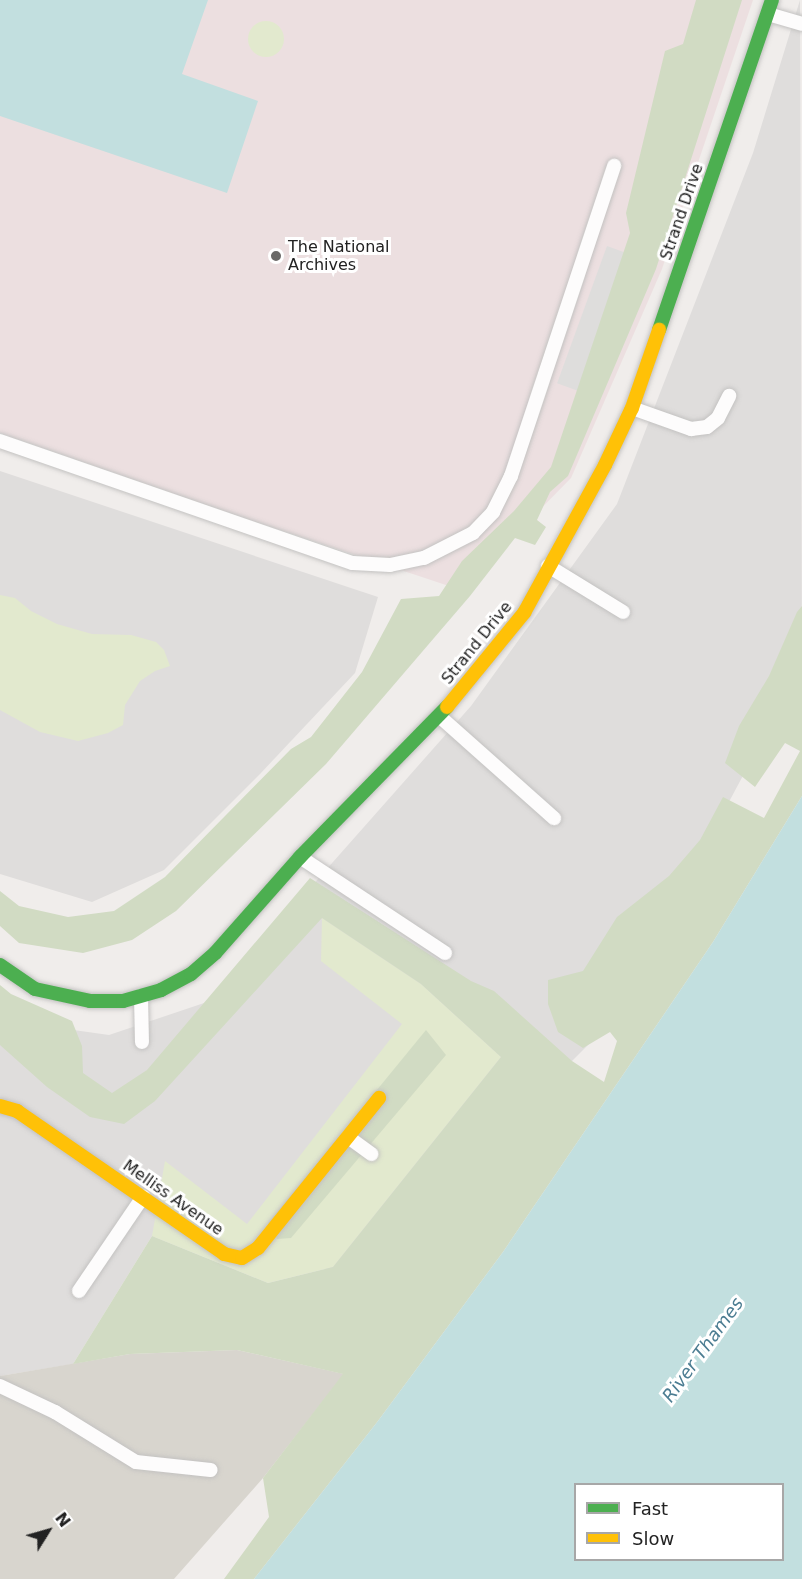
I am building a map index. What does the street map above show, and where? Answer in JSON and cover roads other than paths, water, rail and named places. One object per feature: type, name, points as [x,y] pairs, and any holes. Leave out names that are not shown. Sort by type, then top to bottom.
[{"type":"street","name":"Strand Drive","points":[[0,965],[35,989],[90,1001],[123,1001],[162,990],[191,974],[216,952],[300,857],[439,716],[524,613],[605,465],[632,408],[770,7]]},
{"type":"street","name":"Melliss Avenue","points":[[0,1106],[16,1111],[224,1254],[242,1258],[258,1248],[379,1098]]},
{"type":"lane","points":[[770,7],[802,24]]},
{"type":"lane","points":[[0,441],[353,563],[390,565],[424,558],[473,533],[493,512],[512,476],[614,166]]},
{"type":"lane","points":[[632,408],[691,429],[707,427],[718,418],[729,396]]},
{"type":"lane","points":[[548,566],[623,612]]},
{"type":"lane","points":[[439,716],[554,818]]},
{"type":"lane","points":[[300,857],[445,953]]},
{"type":"lane","points":[[141,996],[142,1042]]},
{"type":"lane","points":[[348,1137],[371,1154]]},
{"type":"lane","points":[[79,1291],[143,1197]]},
{"type":"lane","points":[[0,1386],[55,1412],[136,1462],[211,1470]]},
{"type":"water","points":[[0,0],[208,0],[182,74],[258,101],[227,193],[0,116]]},
{"type":"water","name":"River Thames","points":[[802,796],[802,1579],[254,1579],[378,1421],[503,1252],[713,942]]},
{"type":"place","name":"The National Archives","points":[[276,256]]}]
